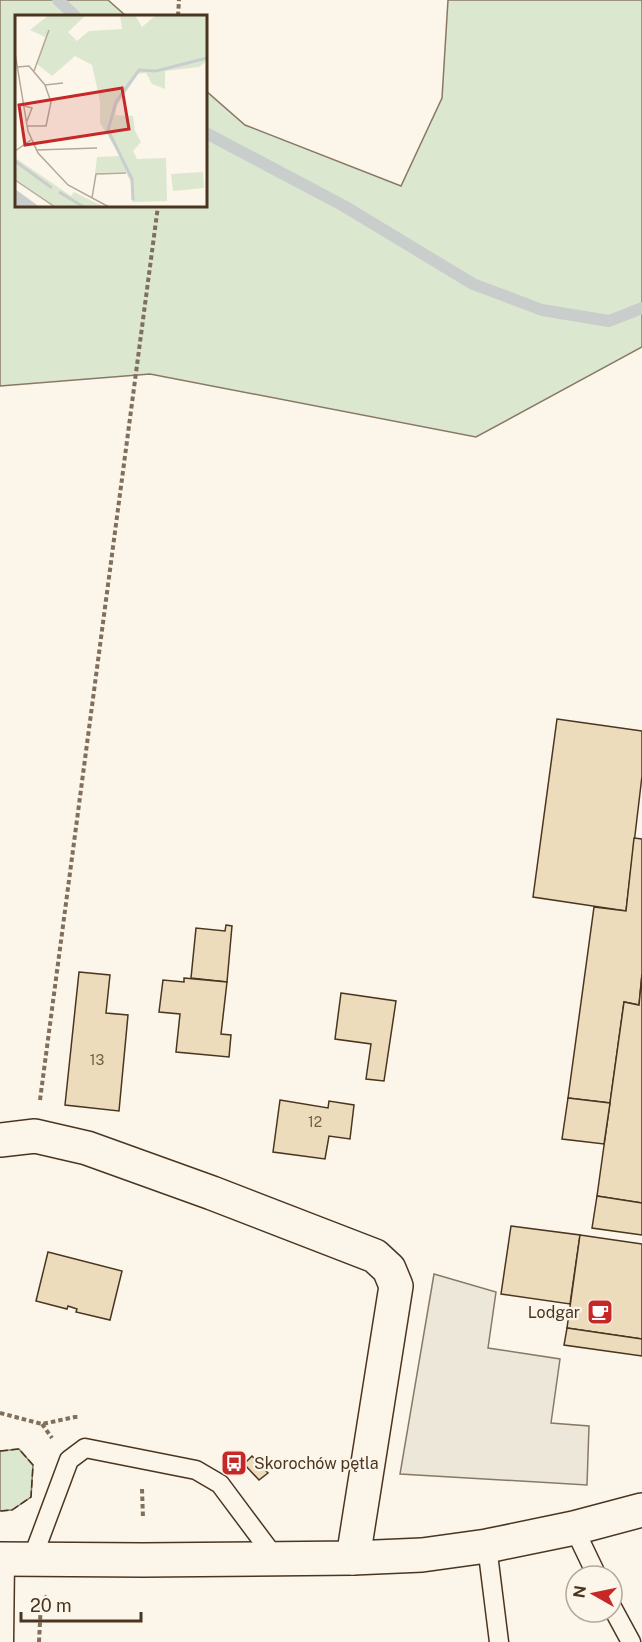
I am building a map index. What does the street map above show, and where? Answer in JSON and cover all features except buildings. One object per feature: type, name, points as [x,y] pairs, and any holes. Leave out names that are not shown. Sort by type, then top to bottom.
[{"type":"street","points":[[0,1140],[35,1136],[87,1148],[375,1256],[389,1269],[396,1286],[353,1558]]},
{"type":"street","points":[[12,1559],[276,1559],[422,1555],[487,1546],[574,1528],[642,1510]]},
{"type":"lane","points":[[4,1642],[12,1559],[69,1460],[85,1448],[196,1470],[220,1484],[276,1559]]},
{"type":"lane","points":[[574,1528],[591,1564]]},
{"type":"lane","points":[[487,1546],[499,1642]]},
{"type":"lane","points":[[621,1624],[631,1642]]},
{"type":"path","points":[[178,15],[179,0]]},
{"type":"path","points":[[35,1136],[158,207]]},
{"type":"path","points":[[0,1413],[42,1424],[75,1416],[85,1419]]},
{"type":"path","points":[[39,1642],[41,1602],[53,1588]]},
{"type":"green space","points":[[0,0],[108,0],[125,15],[15,15],[15,207],[207,207],[207,92],[245,125],[401,186],[442,98],[448,0],[642,0],[642,347],[476,437],[150,374],[0,386]]},
{"type":"green space","points":[[19,1449],[33,1465],[31,1497],[12,1510],[0,1511],[0,1451]]},
{"type":"shaded area","points":[[434,1274],[496,1292],[488,1348],[560,1359],[551,1423],[589,1426],[587,1485],[400,1474]]},
{"type":"waterway","points":[[58,0],[74,15]]},
{"type":"waterway","points":[[207,134],[344,206],[473,284],[542,310],[609,321],[642,308]]},
{"type":"fence","points":[[0,1451],[19,1449],[33,1465],[31,1497],[12,1510],[0,1511]]},
{"type":"place","name":"Lodgar","points":[[600,1312]]},
{"type":"place","name":"Skorochów pętla","points":[[234,1463]]}]
